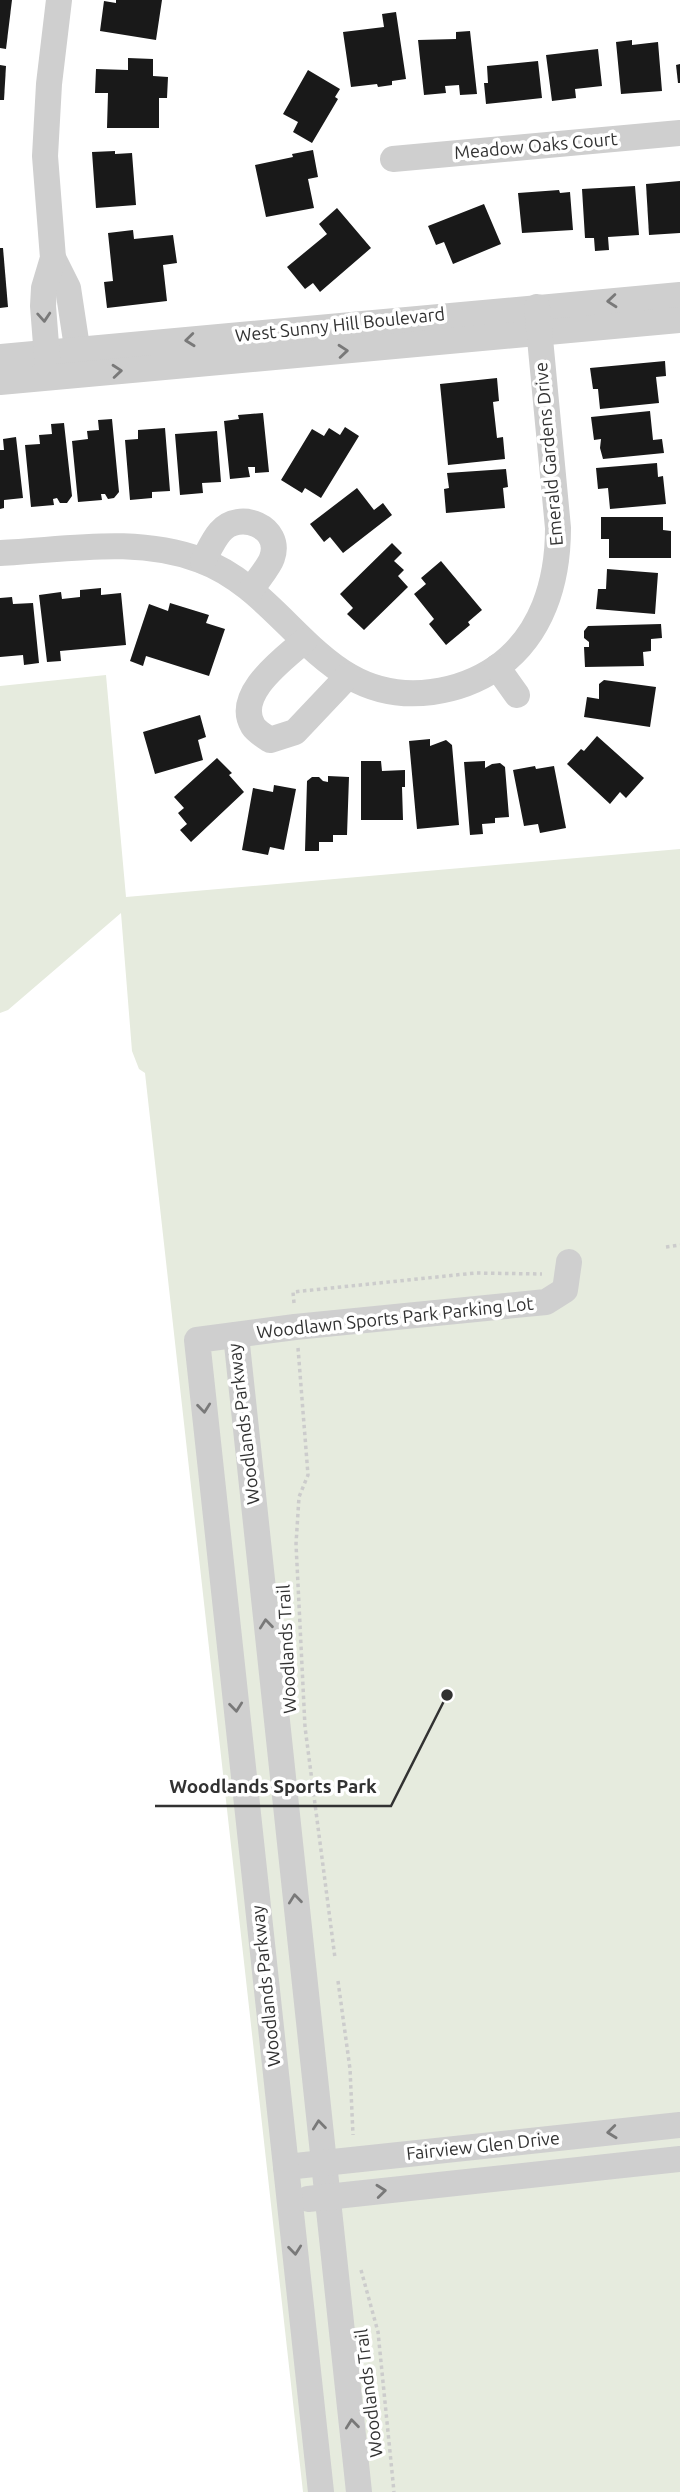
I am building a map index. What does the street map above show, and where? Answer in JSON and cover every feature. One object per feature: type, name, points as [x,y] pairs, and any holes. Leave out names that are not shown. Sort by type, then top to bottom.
[{"type":"street","points":[[48,365],[44,288],[53,258],[45,156],[48,83],[59,0]]},
{"type":"street","name":"Meadow Oaks Court","points":[[393,159],[680,133]]},
{"type":"street","points":[[53,258],[68,288],[79,362]]},
{"type":"street","name":"West Sunny Hill Boulevard","points":[[0,382],[48,365],[537,307],[680,295]]},
{"type":"street","name":"Emerald Gardens Drive","points":[[0,554],[117,545],[171,551],[222,569],[275,610],[322,658],[363,685],[414,694],[466,684],[497,667],[520,647],[543,612],[558,559],[558,528],[537,307]]},
{"type":"street","name":"West Sunny Hill Boulevard","points":[[79,362],[539,334],[680,320]]},
{"type":"street","name":"West Sunny Hill Boulevard","points":[[0,357],[48,365]]},
{"type":"street","points":[[203,561],[220,531],[236,521],[249,521],[264,527],[273,543],[272,559],[251,590]]},
{"type":"street","points":[[304,641],[264,678],[254,693],[247,712],[253,728],[270,740],[295,732],[348,676]]},
{"type":"street","points":[[497,667],[517,695]]},
{"type":"street","name":"Woodlawn Sports Park Parking Lot","points":[[236,1335],[546,1302],[565,1290],[569,1262]]},
{"type":"street","name":"Woodlands Parkway","points":[[321,2492],[197,1340],[236,1335],[359,2492]]},
{"type":"street","name":"Fairview Glen Drive","points":[[286,2168],[680,2125]]},
{"type":"street","name":"Fairview Glen Drive","points":[[289,2201],[680,2159]]},
{"type":"path","points":[[666,1247],[680,1245]]},
{"type":"path","points":[[295,1315],[293,1292],[475,1273],[532,1276],[553,1273],[569,1262]]},
{"type":"path","name":"Woodlands Trail","points":[[297,1339],[308,1475],[299,1497],[296,1544],[305,1727],[335,1958]]},
{"type":"path","points":[[338,1981],[351,2069],[353,2139]]},
{"type":"path","name":"Woodlands Trail","points":[[358,2258],[378,2332],[394,2492]]},
{"type":"shaded area","points":[[106,675],[126,897],[680,849],[680,2492],[303,2492],[145,1073],[139,1069],[132,1051],[121,913],[8,1010],[0,1013],[0,686]]},
{"type":"building","points":[[0,0],[12,0],[6,49],[0,48]]},
{"type":"building","points":[[116,0],[162,0],[156,40],[100,31],[104,1],[116,3]]},
{"type":"building","points":[[396,12],[406,79],[392,81],[392,85],[351,87],[343,32],[384,27],[382,14]]},
{"type":"building","points":[[470,31],[477,94],[460,95],[459,85],[445,86],[446,93],[424,95],[418,40],[456,39],[456,32]]},
{"type":"building","points":[[632,40],[632,45],[658,42],[662,91],[621,94],[616,42]]},
{"type":"building","points":[[598,49],[602,86],[575,89],[576,98],[552,101],[546,55]]},
{"type":"building","points":[[128,58],[153,59],[153,76],[168,77],[167,98],[159,98],[159,128],[107,128],[108,93],[95,93],[96,69],[128,70]]},
{"type":"building","points":[[538,61],[542,98],[486,104],[484,83],[488,83],[487,66]]},
{"type":"building","points":[[680,64],[680,83],[678,83],[676,65]]},
{"type":"building","points":[[0,65],[6,66],[4,100],[0,100]]},
{"type":"building","points":[[308,70],[340,89],[335,97],[338,99],[312,143],[293,132],[298,122],[283,114]]},
{"type":"building","points":[[313,150],[318,177],[308,179],[314,208],[266,217],[255,165]]},
{"type":"building","points":[[115,151],[115,154],[132,153],[136,205],[96,208],[92,152]]},
{"type":"building","points":[[680,181],[680,233],[649,235],[646,184]]},
{"type":"building","points":[[635,186],[639,235],[608,237],[609,250],[595,251],[594,238],[585,238],[582,189]]},
{"type":"building","points":[[559,190],[560,193],[570,192],[573,230],[522,233],[518,193]]},
{"type":"building","points":[[484,204],[501,244],[453,264],[444,242],[436,245],[428,226]]},
{"type":"building","points":[[337,208],[371,248],[320,292],[313,283],[305,289],[287,267],[327,234],[319,224]]},
{"type":"building","points":[[133,230],[134,239],[173,235],[177,263],[163,265],[167,301],[107,308],[104,282],[113,281],[108,233]]},
{"type":"building","points":[[0,248],[3,248],[8,307],[0,308]]},
{"type":"building","points":[[665,361],[666,376],[656,377],[659,403],[600,409],[598,389],[593,389],[590,368]]},
{"type":"building","points":[[497,378],[499,401],[493,402],[497,438],[503,437],[505,459],[448,465],[440,384]]},
{"type":"building","points":[[650,411],[653,440],[662,439],[664,453],[603,459],[601,439],[594,440],[591,417]]},
{"type":"building","points":[[263,413],[269,472],[255,473],[255,467],[248,467],[250,477],[230,479],[224,421],[239,419],[238,415]]},
{"type":"building","points":[[112,419],[119,492],[114,498],[108,499],[105,494],[101,494],[102,500],[78,502],[72,441],[88,439],[87,431],[99,430],[98,420]]},
{"type":"building","points":[[64,423],[72,496],[67,503],[60,503],[57,498],[53,499],[54,505],[31,507],[25,445],[40,444],[39,435],[52,434],[51,424]]},
{"type":"building","points":[[345,427],[359,436],[321,498],[305,488],[302,493],[281,480],[312,429],[324,436],[329,428],[340,435]]},
{"type":"building","points":[[165,428],[170,491],[152,492],[152,498],[130,500],[125,440],[138,439],[138,430]]},
{"type":"building","points":[[217,431],[221,482],[202,483],[203,493],[180,495],[175,434]]},
{"type":"building","points":[[16,437],[23,498],[4,500],[4,508],[0,509],[0,450],[4,450],[3,439]]},
{"type":"building","points":[[657,463],[658,477],[663,476],[666,504],[610,509],[608,488],[598,489],[596,468]]},
{"type":"building","points":[[506,469],[508,487],[503,488],[505,508],[446,513],[444,489],[449,488],[447,473]]},
{"type":"building","points":[[357,488],[374,510],[383,503],[392,515],[343,553],[330,537],[324,542],[310,524]]},
{"type":"building","points":[[601,517],[663,517],[663,530],[671,531],[671,558],[609,558],[609,539],[601,539]]},
{"type":"building","points":[[392,543],[402,553],[394,561],[404,570],[398,576],[408,587],[364,630],[347,614],[353,608],[340,594]]},
{"type":"building","points":[[441,561],[482,610],[468,622],[470,625],[446,645],[429,624],[434,619],[414,594],[426,584],[421,578]]},
{"type":"building","points":[[607,569],[658,573],[655,614],[596,609],[598,589],[606,589]]},
{"type":"building","points":[[101,588],[101,595],[121,593],[126,645],[60,651],[61,661],[47,662],[39,595],[61,592],[62,599],[80,597],[80,590]]},
{"type":"building","points":[[12,597],[13,604],[33,603],[39,663],[24,665],[23,655],[0,657],[0,598]]},
{"type":"building","points":[[170,603],[209,615],[206,623],[225,629],[209,676],[146,656],[143,666],[130,661],[149,604],[168,611]]},
{"type":"building","points":[[661,624],[662,638],[651,639],[651,651],[643,652],[644,666],[585,667],[584,647],[589,647],[589,642],[584,638],[584,631],[588,626]]},
{"type":"building","points":[[604,680],[656,687],[650,727],[584,717],[587,697],[599,699],[599,684]]},
{"type":"building","points":[[200,715],[206,737],[198,740],[203,760],[155,774],[143,732]]},
{"type":"building","points":[[597,736],[644,778],[626,798],[620,792],[610,804],[567,764]]},
{"type":"building","points":[[430,739],[430,746],[446,740],[452,745],[459,825],[417,829],[409,741]]},
{"type":"building","points":[[217,758],[232,773],[229,775],[244,792],[191,842],[180,830],[187,824],[178,813],[184,808],[174,797]]},
{"type":"building","points":[[361,761],[381,761],[382,771],[405,770],[405,787],[402,787],[403,820],[361,820]]},
{"type":"building","points":[[485,761],[485,768],[500,763],[505,767],[509,817],[495,818],[495,823],[482,824],[483,834],[470,835],[464,762]]},
{"type":"building","points":[[535,766],[536,769],[554,766],[566,828],[540,833],[538,824],[524,826],[513,770]]},
{"type":"building","points":[[328,776],[349,777],[347,835],[333,835],[333,842],[319,842],[319,851],[305,851],[307,781],[312,777],[319,777],[328,782]]},
{"type":"building","points":[[274,785],[296,789],[284,850],[270,847],[268,855],[242,850],[253,788],[273,792]]},
{"type":"place","name":"Woodlands Sports Park","points":[[447,1695]]}]
